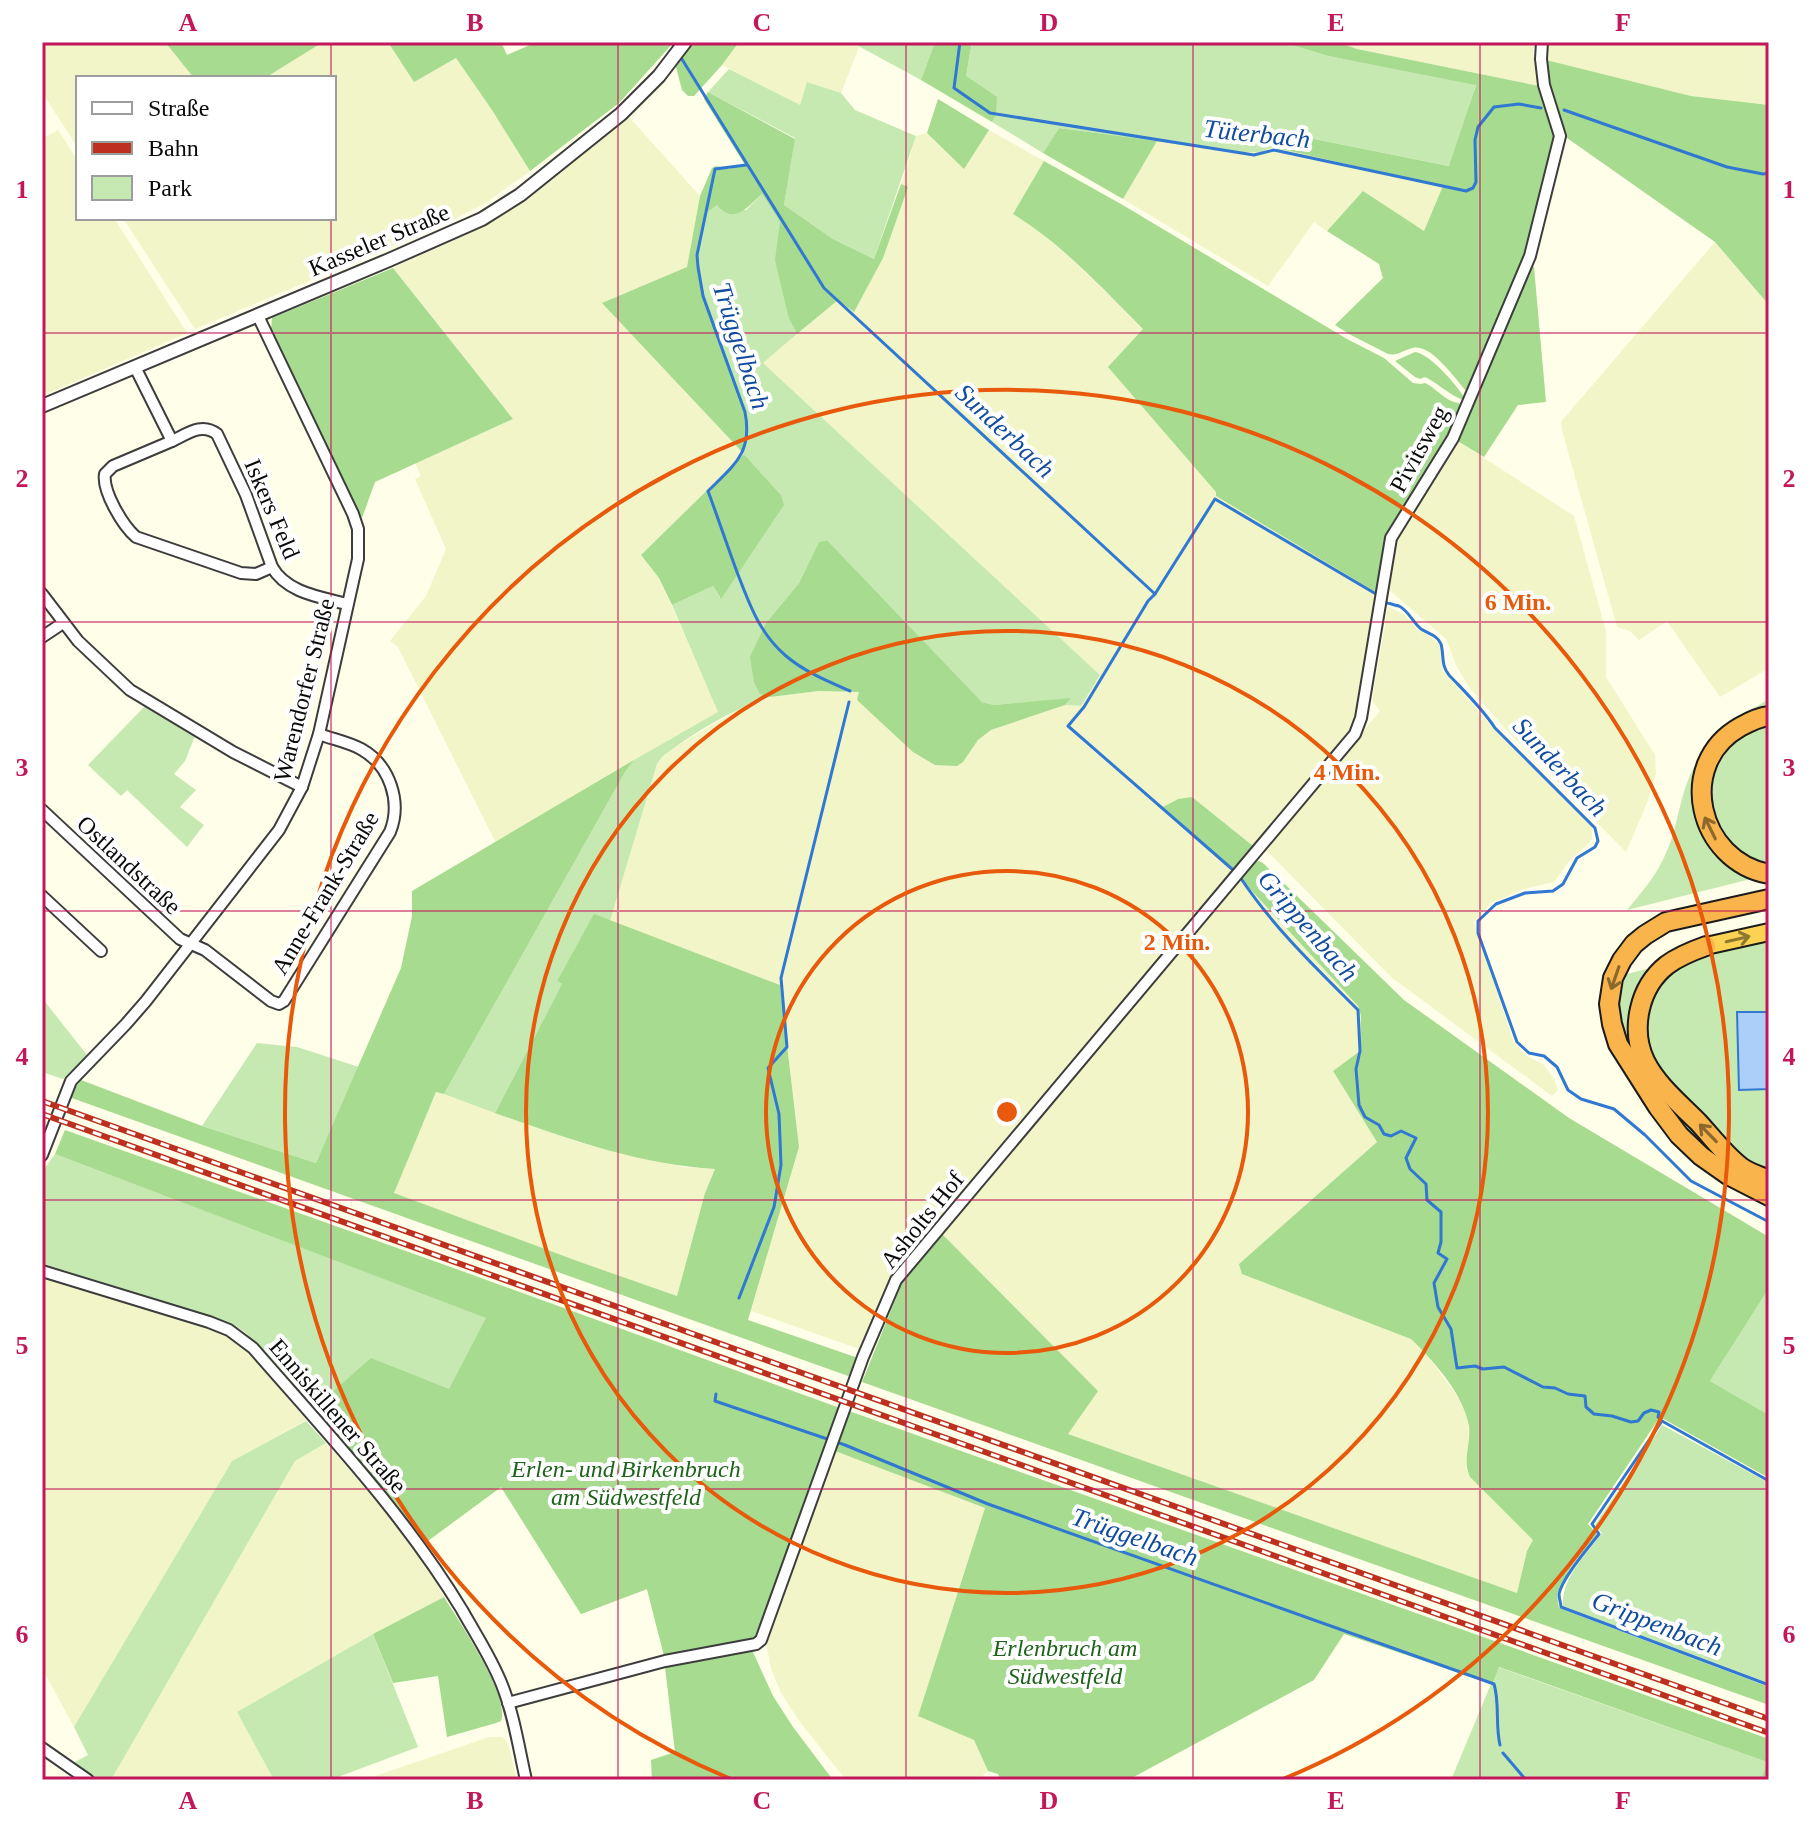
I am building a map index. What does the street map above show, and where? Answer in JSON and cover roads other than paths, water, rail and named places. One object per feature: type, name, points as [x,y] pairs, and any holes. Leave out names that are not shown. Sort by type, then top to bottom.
[{"type":"highway","points":[[1769,716],[1746,723],[1719,744],[1705,772],[1702,800],[1712,835],[1721,847],[1746,867],[1769,874]]},
{"type":"highway","points":[[1769,899],[1666,922],[1634,944],[1622,960],[1613,978],[1609,1004],[1618,1044],[1679,1135],[1728,1175],[1769,1196]]},
{"type":"highway","points":[[1769,932],[1706,946],[1675,960],[1654,978],[1640,1006],[1638,1031],[1645,1061],[1663,1087],[1740,1166],[1769,1180]]},
{"type":"street","name":"Kasseler Straße","points":[[42,406],[458,231],[501,207],[621,114],[685,42]]},
{"type":"street","name":"Pivitsweg","points":[[1256,850],[1359,727],[1391,538],[1453,438],[1530,256],[1560,136],[1544,85],[1542,42]]},
{"type":"street","name":"Warendorfer Straße","points":[[42,1155],[71,1081],[126,1024],[192,945],[279,830],[302,787],[319,734],[358,559],[358,529],[258,316]]},
{"type":"street","points":[[135,367],[172,441]]},
{"type":"street","name":"Iskers Feld","points":[[272,567],[256,574],[241,573],[143,540],[130,532],[105,488],[105,474],[113,466],[200,428],[213,430],[246,495],[272,567],[281,580],[299,591],[347,604]]},
{"type":"street","points":[[42,594],[91,655],[139,696],[233,752],[302,787]]},
{"type":"street","points":[[42,637],[63,623]]},
{"type":"street","name":"Anne-Frank-Straße","points":[[192,945],[205,950],[275,1004],[281,1003],[390,832],[396,813],[387,776],[361,750],[319,734]]},
{"type":"street","name":"Ostlandstraße","points":[[42,810],[180,939],[192,945]]},
{"type":"street","name":"Asholts Hof","points":[[508,1703],[665,1661],[756,1644],[761,1640],[863,1357],[896,1280],[1256,850]]},
{"type":"street","points":[[42,896],[101,951]]},
{"type":"street","name":"Enniskillener Straße","points":[[42,1271],[209,1322],[242,1338],[391,1509],[449,1589],[491,1661],[508,1703],[526,1780]]},
{"type":"street","points":[[42,1748],[88,1780]]},
{"type":"water","points":[[1737,1012],[1769,1012],[1769,1089],[1739,1090]]},
{"type":"waterway","name":"Sunderbach","points":[[671,42],[676,49]]},
{"type":"waterway","name":"Tüterbach","points":[[960,42],[954,88],[990,113],[1254,155],[1274,150],[1466,191],[1473,188],[1476,182],[1475,140],[1478,127],[1494,107],[1519,104],[1541,108]]},
{"type":"waterway","name":"Sunderbach","points":[[680,56],[824,288],[1155,594]]},
{"type":"waterway","name":"Tüterbach","points":[[1564,110],[1727,167],[1769,173]]},
{"type":"waterway","name":"Trüggelbach","points":[[746,165],[715,169],[697,255],[703,296],[745,412],[747,426],[744,448],[739,457],[708,491],[746,595],[769,638],[801,667],[850,691]]},
{"type":"waterway","name":"Trüggelbach","points":[[1232,869],[1068,726],[1084,707],[1215,499],[1376,594]]},
{"type":"waterway","name":"Sunderbach","points":[[1387,603],[1402,608],[1421,629],[1437,639],[1441,644],[1446,672],[1495,728],[1595,828],[1598,841],[1595,847],[1577,858],[1563,884],[1553,891],[1525,893],[1496,904],[1478,921],[1478,933],[1517,1042],[1529,1053],[1544,1056],[1557,1067],[1568,1090],[1581,1099],[1614,1109],[1691,1181],[1769,1222]]},
{"type":"waterway","name":"Trüggelbach","points":[[739,1298],[774,1207],[781,1165],[779,1114],[768,1068],[787,1047],[781,978],[849,702]]},
{"type":"waterway","name":"Grippenbach","points":[[1240,877],[1281,930],[1358,1010],[1360,1051],[1356,1069],[1359,1105],[1365,1117],[1379,1125],[1384,1134],[1391,1136],[1401,1131],[1416,1138],[1406,1158],[1410,1169],[1426,1184],[1427,1200],[1441,1212],[1438,1253],[1447,1259],[1434,1283],[1438,1307],[1451,1329],[1457,1368],[1504,1367],[1543,1387],[1585,1396],[1586,1407],[1594,1414],[1631,1422],[1638,1421],[1651,1410],[1659,1412],[1658,1417],[1662,1421],[1769,1481]]},
{"type":"waterway","name":"Trüggelbach","points":[[716,1394],[715,1401],[845,1445],[988,1504],[1494,1684],[1500,1745]]},
{"type":"waterway","name":"Grippenbach","points":[[1662,1421],[1592,1524],[1599,1534],[1561,1587],[1561,1607],[1769,1685]]},
{"type":"waterway","name":"Trüggelbach","points":[[1503,1753],[1526,1780]]},
{"type":"railway","points":[[42,1101],[1769,1719]]},
{"type":"railway","points":[[42,1114],[1769,1733]]},
{"type":"park label","name":"Erlen- und Birkenbruch am Südwestfeld","points":[[626,1483]]},
{"type":"park label","name":"Erlenbruch am Südwestfeld","points":[[1065,1662]]}]
